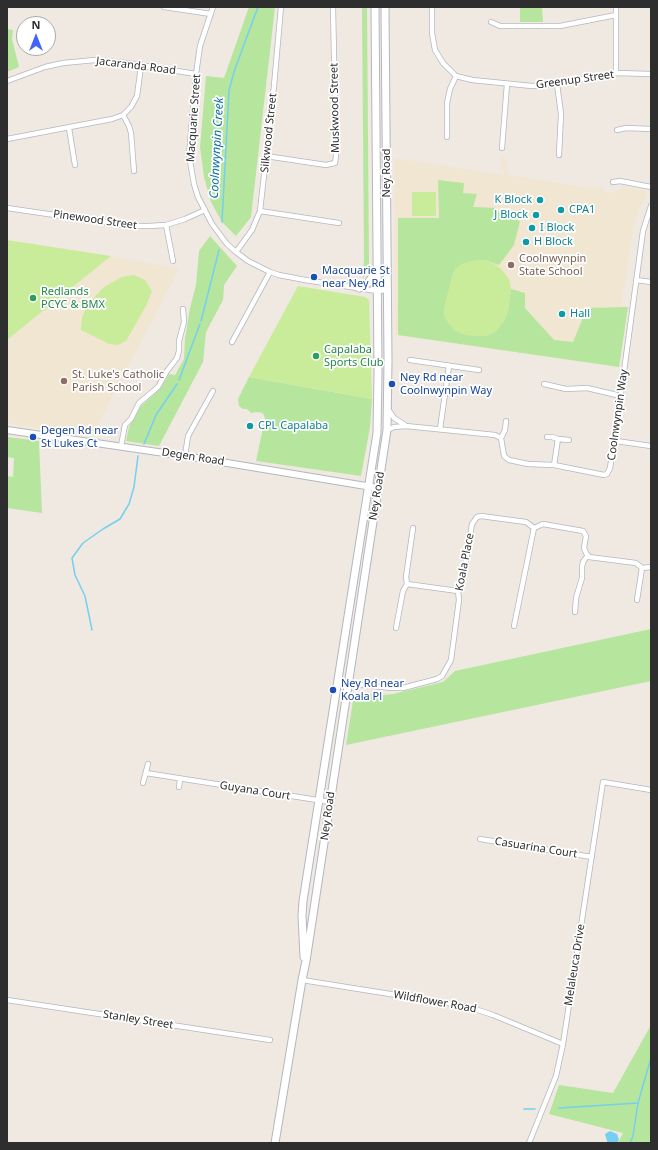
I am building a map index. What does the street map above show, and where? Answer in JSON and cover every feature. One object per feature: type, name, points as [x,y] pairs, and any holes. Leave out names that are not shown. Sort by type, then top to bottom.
[{"type":"main road","name":"Ney Road","points":[[302,980],[304,959],[302,916],[303,901],[377,433],[378,372],[375,7]]},
{"type":"main road","name":"Ney Road","points":[[275,1143],[306,961],[387,430],[387,161],[385,7]]},
{"type":"main road","points":[[359,288],[368,282],[377,270]]},
{"type":"street","points":[[164,7],[211,14]]},
{"type":"street","name":"Macquarie Street","points":[[213,7],[200,46],[189,156],[194,184],[212,224],[227,244],[236,252],[248,261],[270,272],[290,278],[377,291],[387,290]]},
{"type":"street","name":"Silkwood Street","points":[[236,252],[252,230],[260,211],[281,7]]},
{"type":"street","name":"Muskwood Street","points":[[266,156],[326,166],[335,163],[333,7]]},
{"type":"street","points":[[432,7],[432,33],[435,50],[443,63],[456,76],[450,89],[447,103],[447,137]]},
{"type":"street","points":[[616,7],[616,73]]},
{"type":"street","points":[[491,22],[500,26],[560,26],[616,15]]},
{"type":"street","name":"Jacaranda Road","points":[[7,81],[45,67],[80,61],[107,60],[196,74]]},
{"type":"street","points":[[7,139],[69,128],[112,119],[123,115],[131,107],[137,96],[141,66]]},
{"type":"street","name":"Greenup Street","points":[[456,76],[472,80],[532,86],[557,84],[616,73],[651,74]]},
{"type":"street","points":[[502,148],[507,84]]},
{"type":"street","points":[[557,84],[561,114],[559,155]]},
{"type":"street","points":[[123,115],[131,133],[134,171]]},
{"type":"street","points":[[69,128],[75,165]]},
{"type":"street","points":[[617,130],[626,128],[651,129]]},
{"type":"street","points":[[613,182],[620,181],[651,187]]},
{"type":"street","name":"Coolnwynpin Way","points":[[506,421],[505,430],[501,438],[504,456],[509,460],[604,475],[607,474],[610,468],[613,448],[616,441],[616,430],[643,232],[651,206]]},
{"type":"street","name":"Pinewood Street","points":[[7,208],[130,226],[166,225],[185,219],[205,210]]},
{"type":"street","points":[[260,211],[339,223]]},
{"type":"street","points":[[166,225],[173,261]]},
{"type":"street","points":[[232,342],[270,272]]},
{"type":"street","points":[[636,280],[651,282]]},
{"type":"street","points":[[121,446],[125,425],[131,419],[138,403],[158,387],[167,371],[177,358],[179,351],[178,340],[184,322],[183,309]]},
{"type":"street","points":[[410,360],[479,370]]},
{"type":"street","points":[[440,429],[449,366]]},
{"type":"street","points":[[544,384],[566,389],[587,388],[621,396]]},
{"type":"street","points":[[185,456],[188,436],[213,391]]},
{"type":"street","points":[[388,409],[394,418],[406,426]]},
{"type":"street","points":[[387,430],[394,427],[406,426],[495,435],[501,438]]},
{"type":"street","name":"Degen Road","points":[[7,430],[185,456],[378,488]]},
{"type":"street","points":[[547,437],[552,437],[558,440],[569,440]]},
{"type":"street","points":[[554,466],[558,440]]},
{"type":"street","points":[[616,441],[651,446]]},
{"type":"street","name":"Koala Place","points":[[338,682],[380,688],[403,688],[437,679],[442,676],[450,660],[460,600],[458,591],[462,584],[472,524],[477,517],[481,516],[526,522],[534,528],[543,524],[583,531],[586,536],[584,548],[588,555]]},
{"type":"street","points":[[396,628],[403,591],[407,584],[406,577],[413,528]]},
{"type":"street","points":[[514,626],[534,528]]},
{"type":"street","points":[[575,612],[576,598],[582,578],[583,562],[588,555],[589,557],[636,563],[642,568],[651,567]]},
{"type":"street","points":[[637,600],[642,568]]},
{"type":"street","points":[[407,584],[458,591]]},
{"type":"street","points":[[143,783],[148,764]]},
{"type":"street","name":"Guyana Court","points":[[146,773],[330,802]]},
{"type":"street","points":[[179,787],[180,779]]},
{"type":"street","name":"Melaleuca Drive","points":[[529,1143],[554,1082],[563,1044],[604,782],[651,790]]},
{"type":"street","name":"Casuarina Court","points":[[480,839],[592,857]]},
{"type":"street","name":"Wildflower Road","points":[[302,980],[453,1004],[475,1009],[563,1044]]},
{"type":"street","name":"Stanley Street","points":[[7,1000],[270,1040]]},
{"type":"shaded area","name":"Coolnwynpin State School","points":[[394,158],[504,175],[501,158],[505,158],[508,175],[596,189],[601,186],[605,192],[613,193],[624,187],[646,191],[645,200],[640,206],[634,224],[621,306],[628,307],[619,367],[395,335]]},
{"type":"shaded area","name":"St. Luke's Catholic Parish School","points":[[111,256],[179,269],[92,436],[7,423],[7,340]]},
{"type":"green space","points":[[249,7],[275,7],[251,217],[236,236],[222,222],[211,202],[204,177],[200,147],[206,76],[224,78]]},
{"type":"green space","points":[[362,7],[367,7],[369,267],[363,279],[364,258]]},
{"type":"green space","points":[[520,7],[542,7],[543,22],[520,22]]},
{"type":"green space","points":[[7,29],[13,30],[12,39],[19,67],[7,72]]},
{"type":"green space","points":[[438,180],[464,183],[463,193],[477,194],[473,207],[496,208],[504,219],[507,220],[510,218],[520,221],[514,245],[499,265],[485,260],[476,260],[486,336],[496,331],[504,321],[508,311],[511,289],[525,293],[525,308],[554,340],[573,342],[587,308],[628,307],[619,367],[398,335],[398,218],[439,218]]},
{"type":"green space","points":[[412,192],[436,192],[436,216],[412,216]]},
{"type":"green space","points":[[210,236],[237,266],[224,285],[223,300],[206,332],[203,362],[159,446],[126,441],[129,427],[139,408],[161,388],[169,374],[175,375],[184,359],[185,339],[190,308],[196,285],[199,251]]},
{"type":"green space","name":"Redlands PCYC & BMX","points":[[7,240],[111,256],[7,340]]},
{"type":"green space","points":[[476,260],[485,260],[496,265],[509,279],[511,289],[508,311],[504,321],[496,331],[486,336],[471,336],[460,333],[454,330],[444,316],[444,308],[455,269],[461,264]]},
{"type":"green space","points":[[134,275],[145,280],[152,291],[147,304],[126,341],[118,345],[109,344],[81,330],[82,318],[87,305],[104,287],[122,277]]},
{"type":"green space","name":"Capalaba Sports Club","points":[[298,286],[365,297],[369,300],[372,399],[249,377]]},
{"type":"green space","points":[[249,377],[372,399],[370,427],[361,476],[256,461],[265,418],[263,413],[251,413],[247,409],[243,409],[239,406],[238,399]]},
{"type":"green space","points":[[7,437],[39,441],[42,513],[7,508],[7,476],[13,477],[14,458],[7,457]]},
{"type":"green space","points":[[651,629],[651,681],[346,745],[353,701],[356,694],[393,694],[443,682],[455,671]]},
{"type":"green space","points":[[651,1025],[651,1143],[618,1143],[623,1133],[549,1114],[559,1085],[613,1093]]},
{"type":"water","points":[[610,1131],[617,1134],[619,1140],[617,1143],[608,1143],[605,1134]]},
{"type":"waterway","name":"Coolnwynpin Creek","points":[[222,222],[229,90],[235,69],[258,7]]},
{"type":"waterway","name":"Coolnwynpin Creek","points":[[201,321],[219,250]]},
{"type":"waterway","name":"Coolnwynpin Creek","points":[[179,380],[200,324]]},
{"type":"waterway","name":"Coolnwynpin Creek","points":[[144,444],[156,415],[177,384]]},
{"type":"waterway","name":"Coolnwynpin Creek","points":[[92,630],[85,596],[75,575],[72,558],[83,543],[120,519],[129,504],[134,487],[138,456]]},
{"type":"waterway","name":"Coolnwynpin Creek","points":[[630,1143],[633,1136],[638,1103],[651,1058]]},
{"type":"waterway","points":[[559,1108],[638,1103]]},
{"type":"waterway","points":[[524,1109],[535,1109]]},
{"type":"place","name":"K Block","points":[[540,200]]},
{"type":"place","name":"CPA1","points":[[561,210]]},
{"type":"place","name":"J Block","points":[[536,215]]},
{"type":"place","name":"I Block","points":[[532,228]]},
{"type":"place","name":"H Block","points":[[526,242]]},
{"type":"place","name":"Coolnwynpin State School","points":[[511,265]]},
{"type":"place","name":"Macquarie St near Ney Rd","points":[[314,277]]},
{"type":"place","name":"Redlands PCYC & BMX","points":[[33,298]]},
{"type":"place","name":"Hall","points":[[562,314]]},
{"type":"place","name":"Capalaba Sports Club","points":[[316,356]]},
{"type":"place","name":"St. Luke's Catholic Parish School","points":[[64,381]]},
{"type":"place","name":"Ney Rd near Coolnwynpin Way","points":[[392,384]]},
{"type":"place","name":"CPL Capalaba","points":[[250,426]]},
{"type":"place","name":"Degen Rd near St Lukes Ct","points":[[33,437]]},
{"type":"place","name":"Ney Rd near Koala Pl","points":[[333,690]]}]
